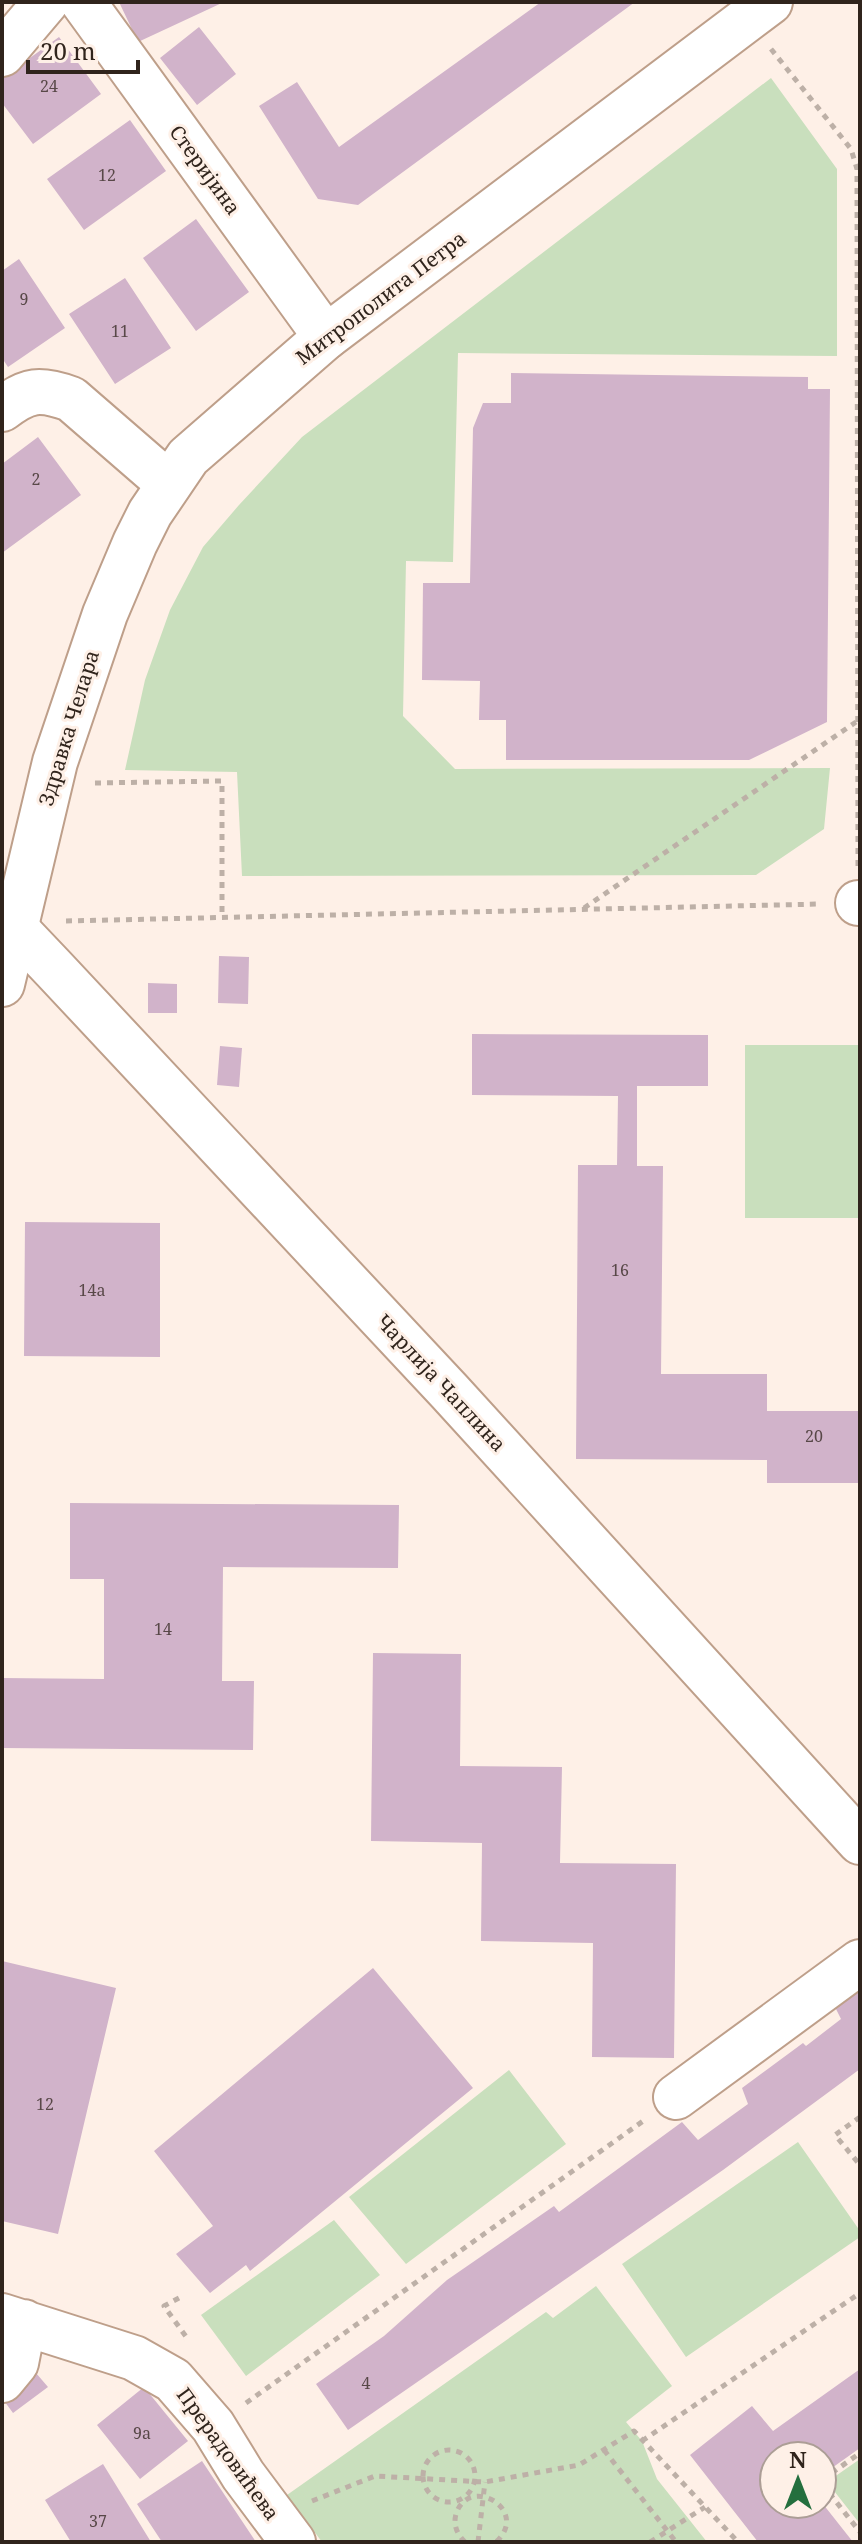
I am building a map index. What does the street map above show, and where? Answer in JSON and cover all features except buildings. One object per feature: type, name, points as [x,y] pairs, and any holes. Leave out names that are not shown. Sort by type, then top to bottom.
[{"type":"street","points":[[2,54],[46,2]]},
{"type":"street","name":"Стеријина","points":[[83,2],[326,337]]},
{"type":"street","name":"Митрополита Петра","points":[[169,484],[196,448],[326,337],[770,2]]},
{"type":"street","points":[[2,409],[20,395],[32,392],[55,393],[71,399],[169,484]]},
{"type":"street","name":"Здравка Челара","points":[[2,984],[9,924],[55,762],[105,614],[135,543],[169,484]]},
{"type":"street","name":"Чарлија Чаплина","points":[[9,924],[855,1826]]},
{"type":"street","points":[[676,2097],[860,1962]]},
{"type":"street","name":"Прерадовићева","points":[[2,2380],[16,2363],[13,2319],[91,2343],[153,2367],[173,2380],[213,2426],[243,2475],[293,2542]]},
{"type":"path","points":[[66,921],[859,903],[857,169],[851,149],[777,57]]},
{"type":"path","points":[[583,909],[857,721]]},
{"type":"path","points":[[95,783],[222,781],[222,917]]},
{"type":"path","points":[[213,2426],[676,2097]]},
{"type":"path","points":[[860,2117],[835,2135],[860,2165]]},
{"type":"path","points":[[642,2441],[860,2293]]},
{"type":"path","points":[[179,2298],[164,2306],[187,2338],[179,2343]]},
{"type":"path","points":[[309,2502],[375,2476],[485,2482],[579,2465],[634,2431],[738,2542]]},
{"type":"path","points":[[604,2450],[676,2542]]},
{"type":"path","points":[[448,2451],[464,2455],[474,2468],[474,2481],[469,2493],[463,2498],[446,2502],[431,2494],[424,2479],[427,2463],[432,2457],[448,2451]]},
{"type":"path","points":[[838,2470],[860,2453]]},
{"type":"path","points":[[478,2542],[485,2482]]},
{"type":"path","points":[[465,2542],[455,2525],[458,2509],[470,2498],[483,2496],[495,2501],[505,2514],[504,2531],[496,2542]]},
{"type":"path","points":[[838,2503],[860,2532]]},
{"type":"path","points":[[650,2542],[705,2507]]},
{"type":"green space","points":[[771,78],[837,169],[837,356],[458,353],[453,562],[406,561],[403,716],[455,769],[830,768],[824,829],[756,875],[242,876],[237,772],[125,770],[145,680],[170,610],[203,547],[302,437]]},
{"type":"green space","points":[[745,1045],[860,1045],[860,1218],[745,1218]]},
{"type":"green space","points":[[509,2070],[566,2144],[406,2264],[349,2197]]},
{"type":"green space","points":[[798,2142],[860,2231],[860,2237],[686,2357],[622,2264]]},
{"type":"green space","points":[[334,2220],[380,2275],[246,2376],[201,2315]]},
{"type":"green space","points":[[596,2286],[672,2386],[626,2422],[642,2441],[657,2479],[707,2542],[322,2542],[287,2495],[546,2312],[553,2318]]},
{"type":"green space","points":[[860,2459],[860,2524],[838,2496],[838,2474]]}]
